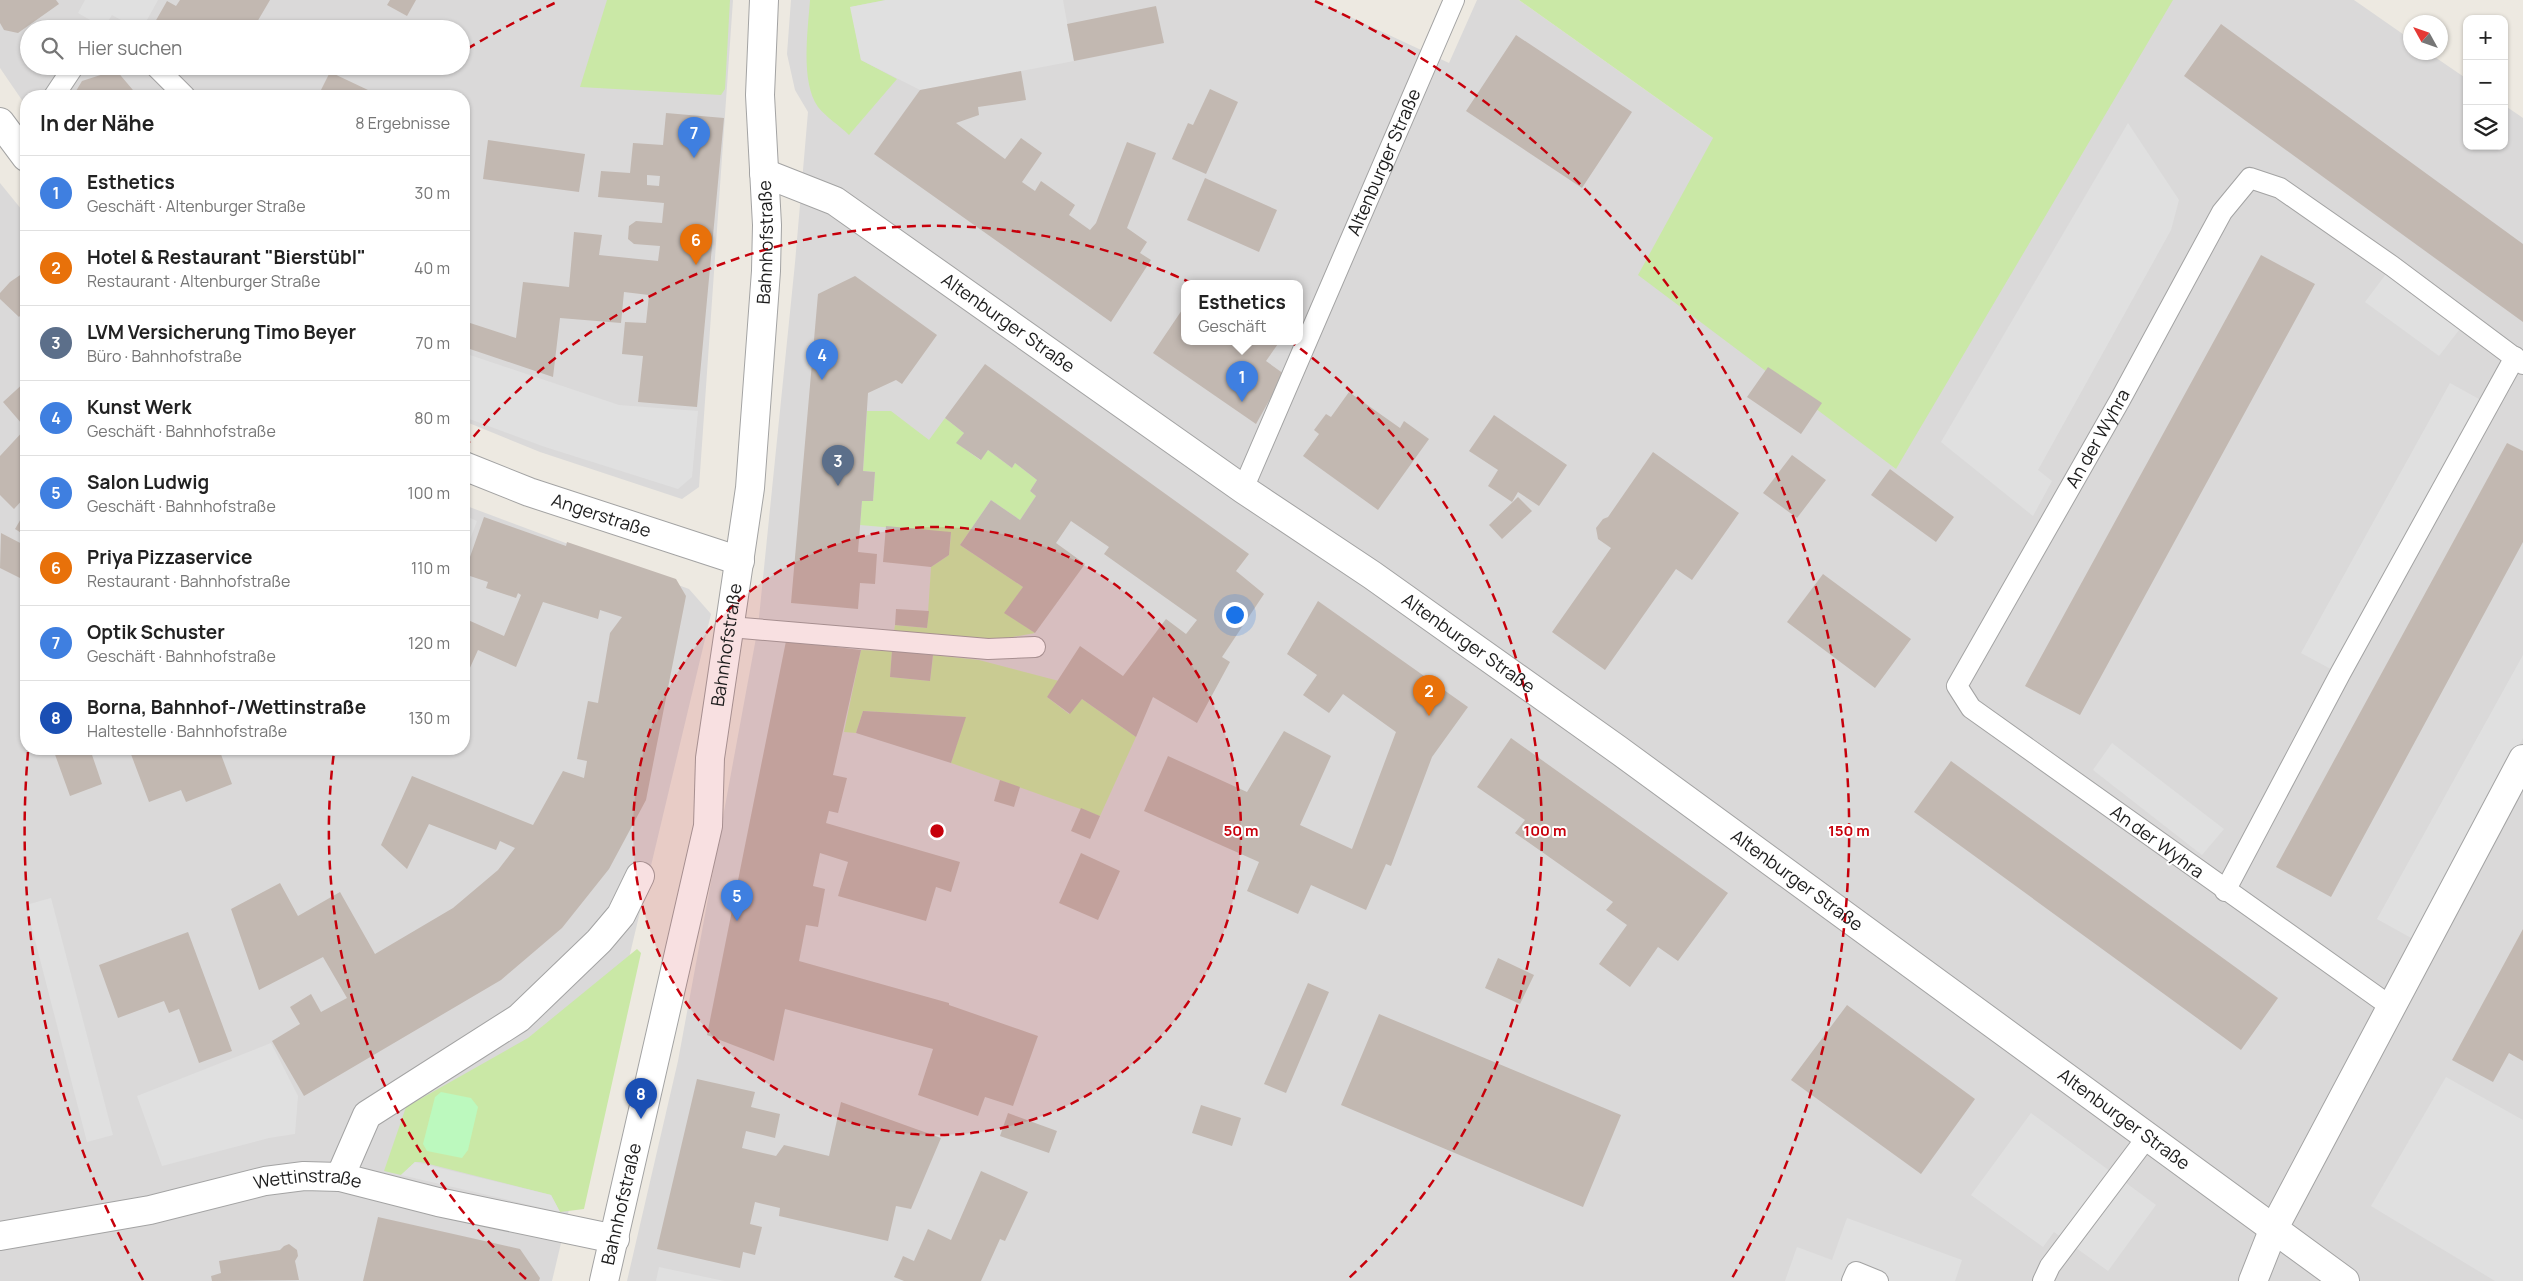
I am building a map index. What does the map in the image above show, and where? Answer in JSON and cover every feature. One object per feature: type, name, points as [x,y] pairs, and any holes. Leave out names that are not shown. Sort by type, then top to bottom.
[{"type":"street","name":"Bahnhofstraße","points":[[604,1281],[708,826],[710,758],[750,488],[766,271],[760,95],[764,3]]},
{"type":"street","points":[[0,122],[20,144]]},
{"type":"street","name":"Altenburger Straße","points":[[764,173],[835,201],[1242,489],[1372,575],[1617,749],[2346,1281]]},
{"type":"street","name":"Angerstraße","points":[[470,468],[529,492],[740,561]]},
{"type":"street","points":[[2253,1281],[2274,1228],[2390,1006],[2523,759]]},
{"type":"street","points":[[340,1176],[367,1115],[519,1018],[599,941],[621,915],[640,876]]},
{"type":"street","name":"Wettinstraße","points":[[0,1236],[150,1210],[265,1181],[304,1176],[340,1176],[438,1202],[615,1239]]},
{"type":"lane","name":"Altenburger Straße","points":[[1242,489],[1454,0]]},
{"type":"lane","points":[[58,90],[68,75]]},
{"type":"lane","points":[[164,75],[179,90]]},
{"type":"lane","name":"An der Wyhra","points":[[2225,891],[2340,674],[2519,360],[2392,266],[2280,188],[2250,178],[2222,212],[2120,400],[1957,686],[1971,708],[2225,891],[2390,1006]]},
{"type":"lane","points":[[730,627],[988,649],[1035,646]]},
{"type":"lane","points":[[2043,1281],[2050,1266],[2148,1136]]},
{"type":"lane","points":[[1852,1281],[1856,1272],[1878,1281]]},
{"type":"shaded area","points":[[0,0],[733,0],[699,487],[682,499],[540,452],[470,423],[470,90],[20,90],[20,97],[0,68]]},
{"type":"shaded area","points":[[85,0],[158,0],[147,20],[121,20],[112,15],[109,20],[90,20],[78,13]]},
{"type":"shaded area","points":[[791,0],[1314,0],[1449,63],[1477,0],[1519,0],[1713,138],[2172,0],[2354,0],[2403,34],[2403,60],[2439,60],[2463,76],[2463,150],[2508,150],[2508,108],[2523,118],[2523,1281],[627,1281],[678,1061],[758,627],[795,263],[808,112],[795,90],[787,54]]},
{"type":"shaded area","points":[[886,0],[1063,0],[1074,61],[920,90],[861,60],[850,7]]},
{"type":"shaded area","points":[[2128,123],[2179,200],[2171,230],[2038,470],[2052,481],[2033,516],[1941,442]]},
{"type":"shaded area","points":[[0,183],[20,208],[20,755],[470,755],[470,507],[689,589],[711,614],[552,1281],[0,1281]]},
{"type":"shaded area","points":[[2392,266],[2466,321],[2439,356],[2365,302]]},
{"type":"shaded area","points":[[470,355],[619,405],[698,411],[692,477],[678,489],[542,446],[470,419]]},
{"type":"shaded area","points":[[2450,383],[2488,404],[2340,674],[2301,653]]},
{"type":"shaded area","points":[[470,518],[477,521],[470,540]]},
{"type":"shaded area","points":[[2523,655],[2523,738],[2413,939],[2377,919]]},
{"type":"shaded area","points":[[2112,743],[2224,829],[2202,855],[2093,770]]},
{"type":"shaded area","points":[[51,898],[113,1135],[87,1142],[26,905]]},
{"type":"shaded area","points":[[271,1043],[298,1096],[295,1134],[269,1138],[162,1166],[137,1096]]},
{"type":"shaded area","points":[[2446,1077],[2523,1120],[2523,1281],[2495,1281],[2371,1206]]},
{"type":"shaded area","points":[[2031,1113],[2156,1205],[2108,1271],[2054,1232],[2043,1247],[1971,1195]]},
{"type":"shaded area","points":[[415,1162],[551,1195],[560,1212],[401,1175]]},
{"type":"shaded area","points":[[1847,1218],[1962,1260],[1955,1281],[1785,1281],[1797,1247],[1832,1260]]},
{"type":"shaded area","points":[[659,1267],[724,1281],[656,1281]]},
{"type":"green space","points":[[607,0],[730,0],[725,89],[721,95],[580,87]]},
{"type":"green space","points":[[810,0],[886,0],[851,7],[861,60],[897,79],[849,135],[821,111],[812,96],[806,55]]},
{"type":"green space","points":[[1519,0],[2173,0],[1896,469],[1638,275],[1713,138]]},
{"type":"green space","points":[[867,411],[891,411],[929,440],[945,418],[964,433],[957,443],[980,460],[988,450],[1012,468],[1015,463],[1037,480],[1030,491],[1036,496],[1020,520],[991,500],[960,545],[1023,587],[1005,613],[1035,633],[996,640],[894,631],[895,625],[927,628],[931,567],[949,555],[951,533],[860,525],[862,501],[873,501],[875,472],[863,471]]},
{"type":"green space","points":[[861,650],[892,651],[890,677],[930,681],[933,655],[979,660],[1059,681],[1047,697],[1069,714],[1082,699],[1136,737],[1100,816],[951,763],[965,717],[863,711],[856,733],[844,732]]},
{"type":"green space","points":[[637,949],[641,953],[584,1209],[560,1212],[551,1195],[421,1162],[415,1162],[401,1175],[384,1171],[406,1107],[528,1038]]},
{"type":"green space","points":[[441,1092],[471,1098],[478,1107],[468,1150],[462,1158],[427,1151],[423,1144],[435,1097]]},
{"type":"building","points":[[0,0],[56,0],[59,4],[36,20],[20,20],[20,32],[18,33],[4,30],[0,23]]},
{"type":"building","points":[[180,0],[270,0],[258,20],[156,20],[167,1],[176,6]]},
{"type":"building","points":[[390,0],[416,0],[407,16],[387,5]]},
{"type":"building","points":[[1156,6],[1164,43],[1074,61],[1067,24]]},
{"type":"building","points":[[2221,24],[2523,244],[2523,322],[2184,76]]},
{"type":"building","points":[[1516,35],[1632,112],[1582,188],[1466,111]]},
{"type":"building","points":[[1021,71],[1026,100],[978,107],[979,115],[956,123],[1005,159],[1021,138],[1042,153],[1022,182],[1035,191],[1041,181],[1075,205],[1069,215],[1090,230],[1096,223],[1127,142],[1156,153],[1127,228],[1147,242],[1140,253],[1151,260],[1111,322],[874,154],[920,90]]},
{"type":"building","points":[[101,75],[120,75],[133,90],[77,90],[82,81]]},
{"type":"building","points":[[328,75],[336,75],[368,90],[321,90]]},
{"type":"building","points":[[1210,89],[1238,102],[1206,174],[1172,159],[1188,123],[1193,125]]},
{"type":"building","points":[[666,113],[724,118],[697,407],[638,402],[643,356],[622,354],[625,322],[646,323],[649,295],[624,292],[621,323],[560,318],[553,377],[470,349],[470,323],[516,338],[523,282],[569,287],[574,232],[602,235],[599,255],[658,261],[660,246],[634,244],[628,239],[629,226],[636,221],[662,223],[664,203],[598,197],[601,171],[630,173],[633,143],[663,145]],"holes":[[[647,175],[660,176],[659,186],[647,185]]]},
{"type":"building","points":[[488,140],[585,154],[579,192],[483,179]]},
{"type":"building","points":[[1205,178],[1277,210],[1259,252],[1187,220]]},
{"type":"building","points":[[2261,255],[2315,284],[2080,715],[2025,686]]},
{"type":"building","points":[[20,275],[19,317],[0,299],[0,293],[10,282]]},
{"type":"building","points":[[855,276],[937,335],[902,384],[896,380],[868,393],[863,471],[875,472],[873,501],[862,501],[858,552],[877,554],[875,584],[860,583],[858,609],[791,603],[818,294]]},
{"type":"building","points":[[1181,311],[1181,345],[1277,345],[1266,361],[1284,374],[1256,424],[1153,353]]},
{"type":"building","points":[[985,364],[1249,554],[1236,571],[1264,594],[1222,657],[1230,662],[1197,723],[1153,697],[1136,737],[1082,699],[1070,714],[1047,697],[1080,646],[1123,676],[1166,619],[1186,634],[1197,620],[1104,554],[1109,547],[1071,521],[1056,543],[1085,564],[1035,633],[1004,613],[1023,587],[960,545],[991,500],[1020,520],[1036,496],[1030,491],[1037,480],[1015,463],[1012,468],[988,450],[981,460],[956,443],[964,433],[945,418]]},
{"type":"building","points":[[1768,367],[1822,403],[1801,434],[1747,397]]},
{"type":"building","points":[[20,386],[20,422],[3,402]]},
{"type":"building","points":[[1349,392],[1400,428],[1404,421],[1429,439],[1378,510],[1303,456],[1319,434],[1314,430],[1326,414],[1331,417]]},
{"type":"building","points":[[1494,415],[1567,465],[1539,506],[1518,492],[1512,502],[1488,486],[1498,470],[1469,451]]},
{"type":"building","points":[[20,434],[20,502],[14,509],[0,495],[0,456]]},
{"type":"building","points":[[2507,443],[2523,451],[2523,542],[2331,897],[2276,867]]},
{"type":"building","points":[[1653,452],[1739,513],[1692,580],[1676,569],[1605,670],[1552,632],[1611,548],[1598,539],[1596,528],[1603,519],[1608,517]]},
{"type":"building","points":[[1792,455],[1826,480],[1797,518],[1763,493]]},
{"type":"building","points":[[1890,469],[1954,517],[1936,542],[1871,495]]},
{"type":"building","points":[[1518,497],[1532,511],[1502,539],[1489,525]]},
{"type":"building","points":[[484,517],[566,546],[567,542],[676,579],[686,596],[646,800],[609,869],[562,928],[501,980],[304,1096],[272,1041],[300,1024],[290,1007],[311,994],[321,1012],[347,998],[323,957],[259,990],[231,909],[280,883],[298,916],[340,892],[375,954],[453,908],[498,870],[515,848],[500,841],[496,850],[429,824],[407,869],[381,845],[412,776],[533,825],[563,771],[584,778],[587,761],[577,759],[588,701],[598,703],[610,633],[622,617],[600,610],[598,619],[543,602],[516,667],[478,650],[470,668],[470,621],[504,636],[521,595],[518,593],[516,598],[486,588],[488,582],[470,576],[470,557]]},
{"type":"building","points":[[20,520],[20,532],[15,529]]},
{"type":"building","points":[[886,526],[951,532],[949,555],[931,567],[883,562]]},
{"type":"building","points":[[1,533],[20,543],[20,578],[0,568]]},
{"type":"building","points":[[1823,574],[1911,639],[1875,688],[1787,622]]},
{"type":"building","points":[[1318,601],[1468,707],[1432,757],[1391,866],[1386,864],[1366,910],[1311,885],[1298,914],[1247,891],[1259,862],[1144,811],[1168,756],[1247,792],[1284,731],[1331,756],[1300,825],[1352,849],[1396,732],[1343,694],[1329,713],[1303,695],[1317,675],[1287,654]]},
{"type":"building","points":[[896,609],[929,611],[927,628],[895,625]]},
{"type":"building","points":[[786,641],[861,650],[833,775],[847,778],[838,813],[829,811],[826,823],[960,862],[951,892],[936,887],[926,921],[838,896],[848,862],[820,853],[813,886],[825,889],[818,927],[806,925],[799,961],[949,1003],[949,1005],[1038,1036],[1013,1106],[985,1097],[978,1116],[918,1095],[933,1049],[785,1009],[774,1061],[707,1035]]},
{"type":"building","points":[[892,651],[933,655],[930,681],[890,677]]},
{"type":"building","points":[[863,711],[966,717],[951,763],[856,733]]},
{"type":"building","points":[[1511,738],[1728,893],[1678,961],[1658,947],[1630,987],[1599,964],[1627,925],[1606,910],[1613,902],[1515,833],[1525,820],[1477,787]]},
{"type":"building","points":[[55,755],[92,755],[102,784],[70,796]]},
{"type":"building","points":[[131,755],[221,755],[232,784],[186,802],[181,790],[149,802]]},
{"type":"building","points":[[1951,761],[2278,998],[2241,1050],[1914,812]]},
{"type":"building","points":[[1000,780],[1020,787],[1014,807],[994,801]]},
{"type":"building","points":[[1081,808],[1100,816],[1090,839],[1071,831]]},
{"type":"building","points":[[1081,853],[1120,871],[1098,920],[1059,903]]},
{"type":"building","points":[[2523,929],[2523,1061],[2509,1053],[2493,1082],[2452,1060]]},
{"type":"building","points":[[188,932],[232,1051],[199,1063],[179,1009],[169,1013],[164,1001],[118,1018],[99,965]]},
{"type":"building","points":[[1498,958],[1534,975],[1520,1004],[1485,988]]},
{"type":"building","points":[[1308,983],[1329,992],[1286,1093],[1264,1084]]},
{"type":"building","points":[[1847,1005],[1975,1099],[1921,1174],[1791,1080]]},
{"type":"building","points":[[1379,1014],[1621,1115],[1583,1207],[1341,1105]]},
{"type":"building","points":[[697,1079],[755,1092],[751,1107],[780,1114],[775,1138],[746,1131],[742,1148],[776,1156],[784,1145],[829,1156],[841,1102],[941,1138],[911,1209],[896,1206],[888,1241],[779,1216],[780,1208],[755,1202],[750,1224],[762,1227],[755,1255],[743,1252],[740,1268],[657,1249]]},
{"type":"building","points":[[1201,1105],[1241,1118],[1232,1146],[1192,1133]]},
{"type":"building","points":[[1008,1113],[1057,1131],[1049,1153],[1000,1136]]},
{"type":"building","points":[[981,1171],[1028,1192],[1005,1241],[1000,1239],[981,1281],[904,1281],[894,1277],[903,1256],[914,1261],[928,1229],[951,1240]]},
{"type":"building","points":[[378,1217],[520,1249],[540,1278],[539,1281],[363,1281]]},
{"type":"building","points":[[289,1244],[297,1250],[298,1256],[295,1261],[299,1280],[212,1281],[211,1276],[221,1273],[219,1261],[280,1250]]},
{"type":"place","name":"Optik Schuster","points":[[694,158]]},
{"type":"place","name":"Priya Pizzaservice","points":[[696,265]]},
{"type":"place","name":"Kunst Werk","points":[[822,380]]},
{"type":"place","name":"Esthetics","points":[[1242,402]]},
{"type":"place","name":"LVM Versicherung Timo Beyer","points":[[838,486]]},
{"type":"place","name":"Hotel & Restaurant \"Bierstübl\"","points":[[1429,716]]},
{"type":"place","name":"Salon Ludwig","points":[[737,921]]},
{"type":"place","name":"Borna, Bahnhof-/Wettinstraße","points":[[641,1119]]}]
